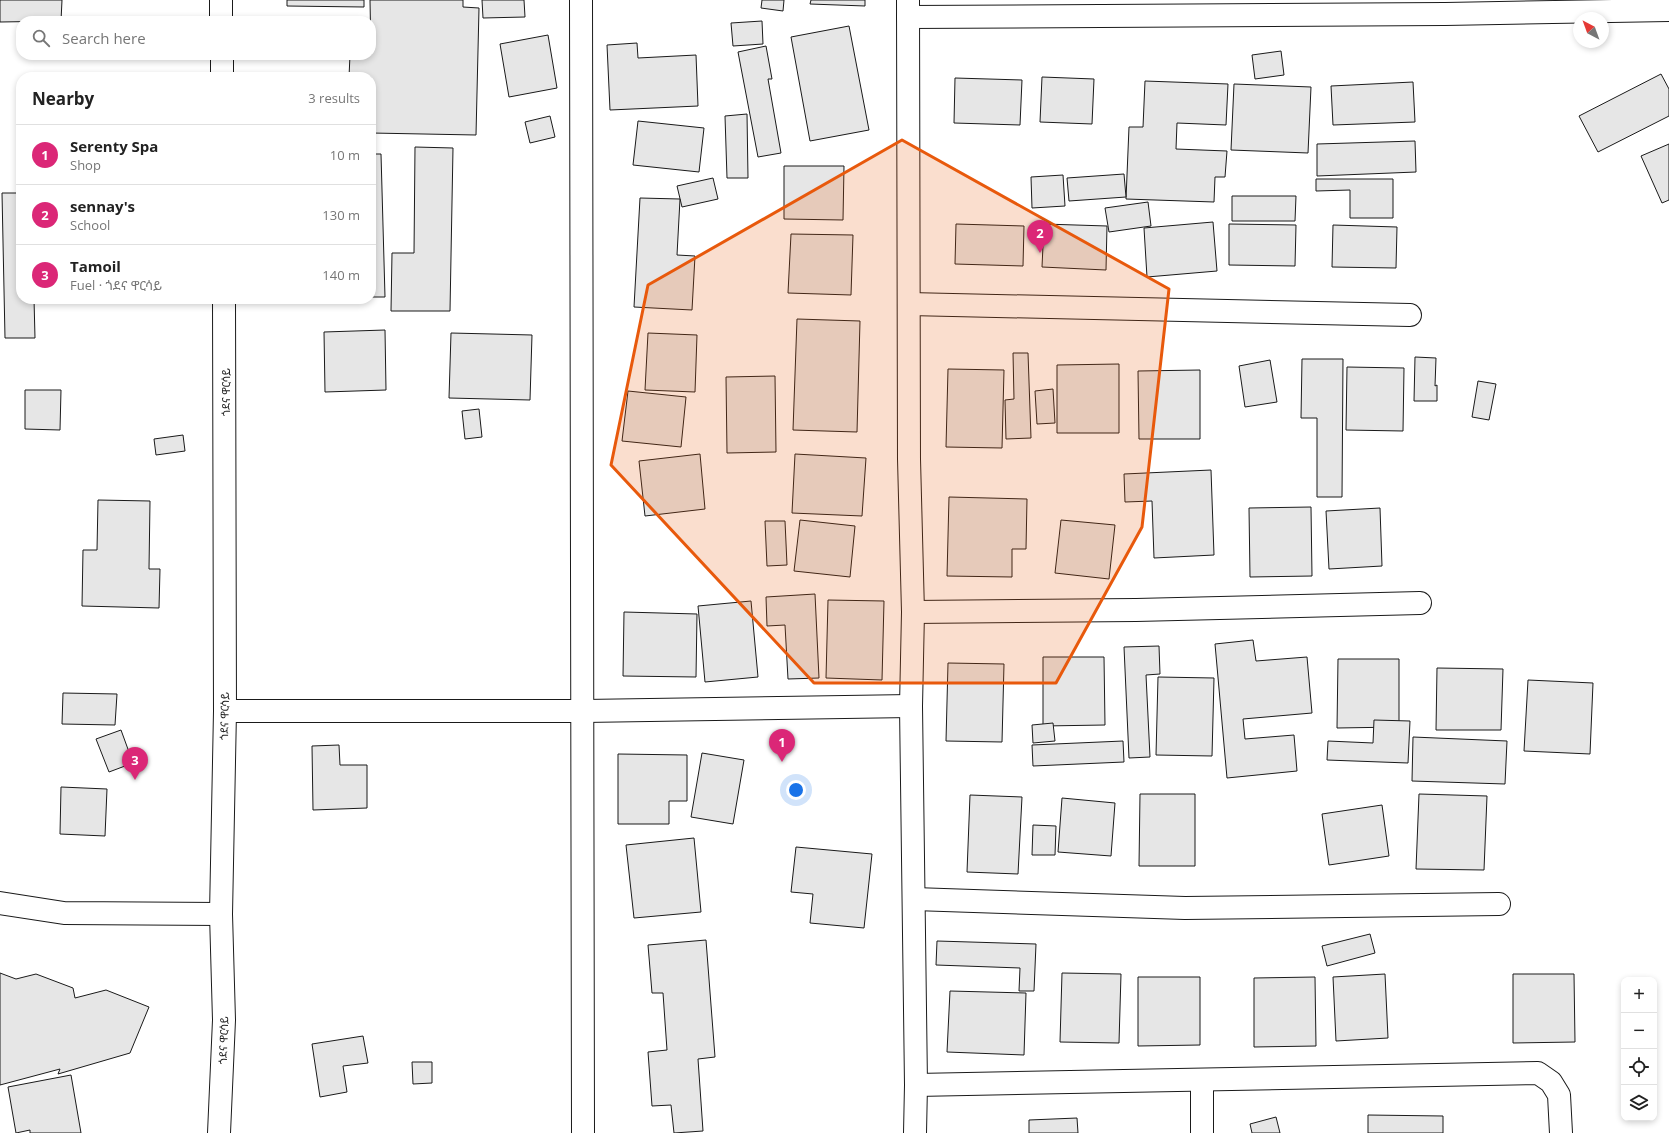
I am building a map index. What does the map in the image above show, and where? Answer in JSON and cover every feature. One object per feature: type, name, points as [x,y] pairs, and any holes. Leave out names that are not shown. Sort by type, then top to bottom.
[{"type":"street","points":[[221,0],[221,16]]},
{"type":"street","points":[[580,0],[584,711],[584,1133]]},
{"type":"street","points":[[916,1133],[911,706],[913,612],[908,459],[908,9],[1445,14],[1669,10]]},
{"type":"street","points":[[222,60],[222,72]]},
{"type":"street","name":"ጎደና ዋርሳይ","points":[[219,1133],[224,1020],[221,914],[225,711],[224,304]]},
{"type":"street","points":[[909,304],[1410,315]]},
{"type":"street","points":[[913,612],[1144,610],[1420,604]]},
{"type":"street","points":[[225,711],[584,711],[911,706]]},
{"type":"street","points":[[914,899],[1185,908],[1499,904]]},
{"type":"street","points":[[0,903],[64,913],[221,914]]},
{"type":"street","points":[[916,1085],[1538,1073],[1551,1082],[1559,1095],[1561,1133]]},
{"type":"street","points":[[1202,1080],[1202,1133]]},
{"type":"highlighted area","points":[[902,140],[1169,289],[1142,527],[1056,683],[814,683],[611,465],[648,285]]},
{"type":"building","points":[[0,0],[62,0],[61,16],[16,16],[16,22],[0,22]]},
{"type":"building","points":[[287,0],[364,0],[364,7],[287,6]]},
{"type":"building","points":[[370,0],[463,0],[463,7],[479,8],[476,135],[376,133],[376,72],[349,72],[350,60],[376,60],[376,16],[370,16]]},
{"type":"building","points":[[482,0],[524,0],[525,17],[483,18]]},
{"type":"building","points":[[762,0],[784,0],[783,11],[761,8]]},
{"type":"building","points":[[811,0],[865,0],[865,6],[810,4]]},
{"type":"building","points":[[762,21],[763,44],[733,46],[731,23]]},
{"type":"building","points":[[849,26],[869,130],[810,141],[791,37]]},
{"type":"building","points":[[548,35],[557,88],[509,97],[500,44]]},
{"type":"building","points":[[637,43],[638,58],[696,55],[698,106],[610,110],[607,45]]},
{"type":"building","points":[[766,46],[772,79],[768,79],[781,153],[758,157],[738,52]]},
{"type":"building","points":[[1281,51],[1284,75],[1255,79],[1252,55]]},
{"type":"building","points":[[1661,74],[1669,89],[1669,116],[1598,152],[1579,116]]},
{"type":"building","points":[[1042,77],[1094,79],[1092,124],[1040,122]]},
{"type":"building","points":[[955,78],[1022,80],[1020,125],[954,123]]},
{"type":"building","points":[[1145,81],[1228,84],[1226,125],[1177,123],[1176,149],[1227,151],[1225,177],[1215,177],[1214,202],[1126,199],[1129,127],[1143,127]]},
{"type":"building","points":[[1413,82],[1415,122],[1333,125],[1331,86]]},
{"type":"building","points":[[1234,84],[1311,87],[1308,153],[1231,150]]},
{"type":"building","points":[[747,114],[748,178],[727,178],[725,116]]},
{"type":"building","points":[[550,116],[555,137],[530,143],[525,122]]},
{"type":"building","points":[[638,121],[704,128],[699,172],[633,165]]},
{"type":"building","points":[[1415,141],[1416,172],[1317,176],[1317,144]]},
{"type":"building","points":[[1669,144],[1669,200],[1662,203],[1641,156]]},
{"type":"building","points":[[415,147],[453,148],[450,311],[391,311],[392,253],[414,253]]},
{"type":"building","points":[[376,154],[381,154],[385,297],[376,297]]},
{"type":"building","points":[[784,166],[844,166],[843,220],[784,219]]},
{"type":"building","points":[[1124,174],[1126,197],[1069,201],[1067,178]]},
{"type":"building","points":[[1063,175],[1065,206],[1032,208],[1031,177]]},
{"type":"building","points":[[713,178],[718,199],[682,207],[677,186]]},
{"type":"building","points":[[1316,179],[1393,179],[1393,218],[1350,218],[1350,190],[1316,191]]},
{"type":"building","points":[[2,193],[16,193],[16,304],[34,304],[35,338],[5,338]]},
{"type":"building","points":[[1232,196],[1296,196],[1295,221],[1232,221]]},
{"type":"building","points":[[640,198],[680,199],[677,255],[695,256],[692,310],[634,307]]},
{"type":"building","points":[[1148,202],[1151,226],[1109,232],[1105,208]]},
{"type":"building","points":[[1213,222],[1217,271],[1147,277],[1144,228]]},
{"type":"building","points":[[956,224],[1024,226],[1023,266],[955,264]]},
{"type":"building","points":[[1044,224],[1107,226],[1106,270],[1042,267]]},
{"type":"building","points":[[1229,224],[1296,225],[1295,266],[1229,265]]},
{"type":"building","points":[[1333,225],[1397,227],[1396,268],[1332,267]]},
{"type":"building","points":[[791,234],[853,235],[851,295],[788,293]]},
{"type":"building","points":[[797,319],[860,321],[857,432],[793,430]]},
{"type":"building","points":[[385,330],[386,390],[325,392],[324,332]]},
{"type":"building","points":[[451,333],[532,335],[530,400],[449,398]]},
{"type":"building","points":[[648,333],[697,335],[695,392],[645,390]]},
{"type":"building","points":[[1013,353],[1028,353],[1031,438],[1006,439],[1005,400],[1014,399]]},
{"type":"building","points":[[1415,357],[1436,358],[1435,386],[1437,385],[1437,401],[1414,401]]},
{"type":"building","points":[[1302,359],[1343,359],[1342,497],[1317,497],[1317,418],[1301,418]]},
{"type":"building","points":[[1270,360],[1277,402],[1245,407],[1239,366]]},
{"type":"building","points":[[1119,364],[1119,433],[1057,433],[1057,365]]},
{"type":"building","points":[[1347,367],[1404,368],[1403,431],[1346,430]]},
{"type":"building","points":[[948,369],[1004,370],[1002,448],[946,447]]},
{"type":"building","points":[[1200,370],[1200,439],[1139,439],[1138,371]]},
{"type":"building","points":[[775,376],[776,452],[727,453],[726,377]]},
{"type":"building","points":[[1478,381],[1496,384],[1489,420],[1472,417]]},
{"type":"building","points":[[1053,389],[1055,423],[1037,424],[1035,391]]},
{"type":"building","points":[[25,390],[61,390],[60,430],[25,429]]},
{"type":"building","points":[[628,391],[686,397],[681,447],[622,441]]},
{"type":"building","points":[[479,409],[482,437],[465,439],[462,411]]},
{"type":"building","points":[[183,435],[185,451],[156,455],[154,439]]},
{"type":"building","points":[[700,454],[705,509],[645,516],[639,461]]},
{"type":"building","points":[[795,454],[866,458],[862,516],[792,513]]},
{"type":"building","points":[[1211,470],[1214,555],[1154,558],[1152,501],[1125,502],[1124,474]]},
{"type":"building","points":[[949,497],[1027,499],[1026,549],[1012,549],[1012,577],[947,576]]},
{"type":"building","points":[[98,500],[150,501],[149,569],[160,569],[159,608],[82,606],[83,550],[97,550]]},
{"type":"building","points":[[1311,507],[1312,576],[1250,577],[1249,508]]},
{"type":"building","points":[[1380,508],[1382,566],[1329,569],[1326,511]]},
{"type":"building","points":[[800,520],[855,526],[850,577],[794,571]]},
{"type":"building","points":[[1061,520],[1115,525],[1109,579],[1055,573]]},
{"type":"building","points":[[765,521],[785,521],[787,565],[767,566]]},
{"type":"building","points":[[815,594],[819,678],[788,679],[785,625],[767,626],[766,597]]},
{"type":"building","points":[[828,600],[884,601],[882,680],[826,678]]},
{"type":"building","points":[[751,601],[758,677],[705,682],[698,606]]},
{"type":"building","points":[[624,612],[697,614],[696,677],[623,676]]},
{"type":"building","points":[[1253,640],[1256,661],[1307,657],[1312,713],[1243,719],[1245,739],[1294,735],[1297,771],[1227,778],[1215,644]]},
{"type":"building","points":[[1159,646],[1160,674],[1146,675],[1150,757],[1129,758],[1124,647]]},
{"type":"building","points":[[1043,657],[1104,657],[1105,725],[1043,726]]},
{"type":"building","points":[[1338,659],[1399,659],[1399,727],[1337,728]]},
{"type":"building","points":[[948,663],[1004,664],[1002,742],[946,741]]},
{"type":"building","points":[[1437,668],[1503,669],[1501,730],[1436,730]]},
{"type":"building","points":[[1158,677],[1214,678],[1212,756],[1156,755]]},
{"type":"building","points":[[1528,680],[1593,683],[1590,754],[1524,751]]},
{"type":"building","points":[[63,693],[117,694],[115,725],[62,724]]},
{"type":"building","points":[[1374,720],[1410,721],[1408,763],[1327,760],[1328,741],[1373,743]]},
{"type":"building","points":[[1053,723],[1055,741],[1033,743],[1032,725]]},
{"type":"building","points":[[121,730],[133,763],[109,772],[96,739]]},
{"type":"building","points":[[1413,737],[1507,741],[1505,784],[1412,781]]},
{"type":"building","points":[[1123,741],[1124,762],[1033,766],[1032,745]]},
{"type":"building","points":[[339,745],[340,765],[367,765],[367,808],[313,810],[312,746]]},
{"type":"building","points":[[702,753],[744,760],[733,824],[691,817]]},
{"type":"building","points":[[618,754],[687,755],[687,801],[669,801],[669,824],[618,824]]},
{"type":"building","points":[[61,787],[107,789],[105,836],[60,834]]},
{"type":"building","points":[[1140,794],[1195,794],[1195,866],[1139,866]]},
{"type":"building","points":[[1419,794],[1487,796],[1484,870],[1416,869]]},
{"type":"building","points":[[970,795],[1022,797],[1018,874],[967,872]]},
{"type":"building","points":[[1062,798],[1115,803],[1111,856],[1058,852]]},
{"type":"building","points":[[1382,805],[1389,856],[1329,865],[1322,814]]},
{"type":"building","points":[[1033,825],[1056,826],[1055,855],[1032,855]]},
{"type":"building","points":[[694,838],[701,912],[634,918],[626,845]]},
{"type":"building","points":[[796,847],[872,854],[864,928],[810,923],[813,894],[791,892]]},
{"type":"building","points":[[1370,934],[1375,953],[1327,966],[1322,946]]},
{"type":"building","points":[[706,940],[715,1057],[698,1059],[703,1131],[674,1133],[671,1105],[652,1106],[648,1052],[667,1050],[663,993],[652,993],[648,945]]},
{"type":"building","points":[[937,941],[1036,944],[1034,991],[1019,991],[1020,968],[936,965]]},
{"type":"building","points":[[0,973],[16,979],[36,974],[73,988],[75,998],[106,990],[149,1007],[130,1053],[58,1074],[60,1069],[0,1085]]},
{"type":"building","points":[[1062,973],[1121,974],[1119,1043],[1060,1042]]},
{"type":"building","points":[[1385,974],[1388,1038],[1336,1041],[1333,977]]},
{"type":"building","points":[[1513,974],[1574,974],[1575,1042],[1513,1043]]},
{"type":"building","points":[[1138,977],[1200,977],[1200,1045],[1138,1046]]},
{"type":"building","points":[[1315,977],[1316,1046],[1254,1047],[1254,978]]},
{"type":"building","points":[[950,991],[1026,993],[1024,1055],[947,1052]]},
{"type":"building","points":[[363,1036],[368,1063],[343,1066],[347,1092],[320,1097],[312,1044]]},
{"type":"building","points":[[412,1062],[432,1062],[432,1083],[413,1084]]},
{"type":"building","points":[[71,1075],[81,1133],[30,1133],[30,1130],[16,1133],[8,1087]]},
{"type":"building","points":[[1368,1115],[1443,1116],[1443,1133],[1368,1133]]},
{"type":"building","points":[[1276,1117],[1280,1133],[1252,1133],[1250,1124]]},
{"type":"building","points":[[1077,1118],[1078,1133],[1029,1133],[1029,1120]]},
{"type":"place","name":"sennay's","points":[[1040,253]]},
{"type":"place","name":"Serenty Spa","points":[[782,762]]},
{"type":"place","name":"Tamoil","points":[[135,780]]}]
